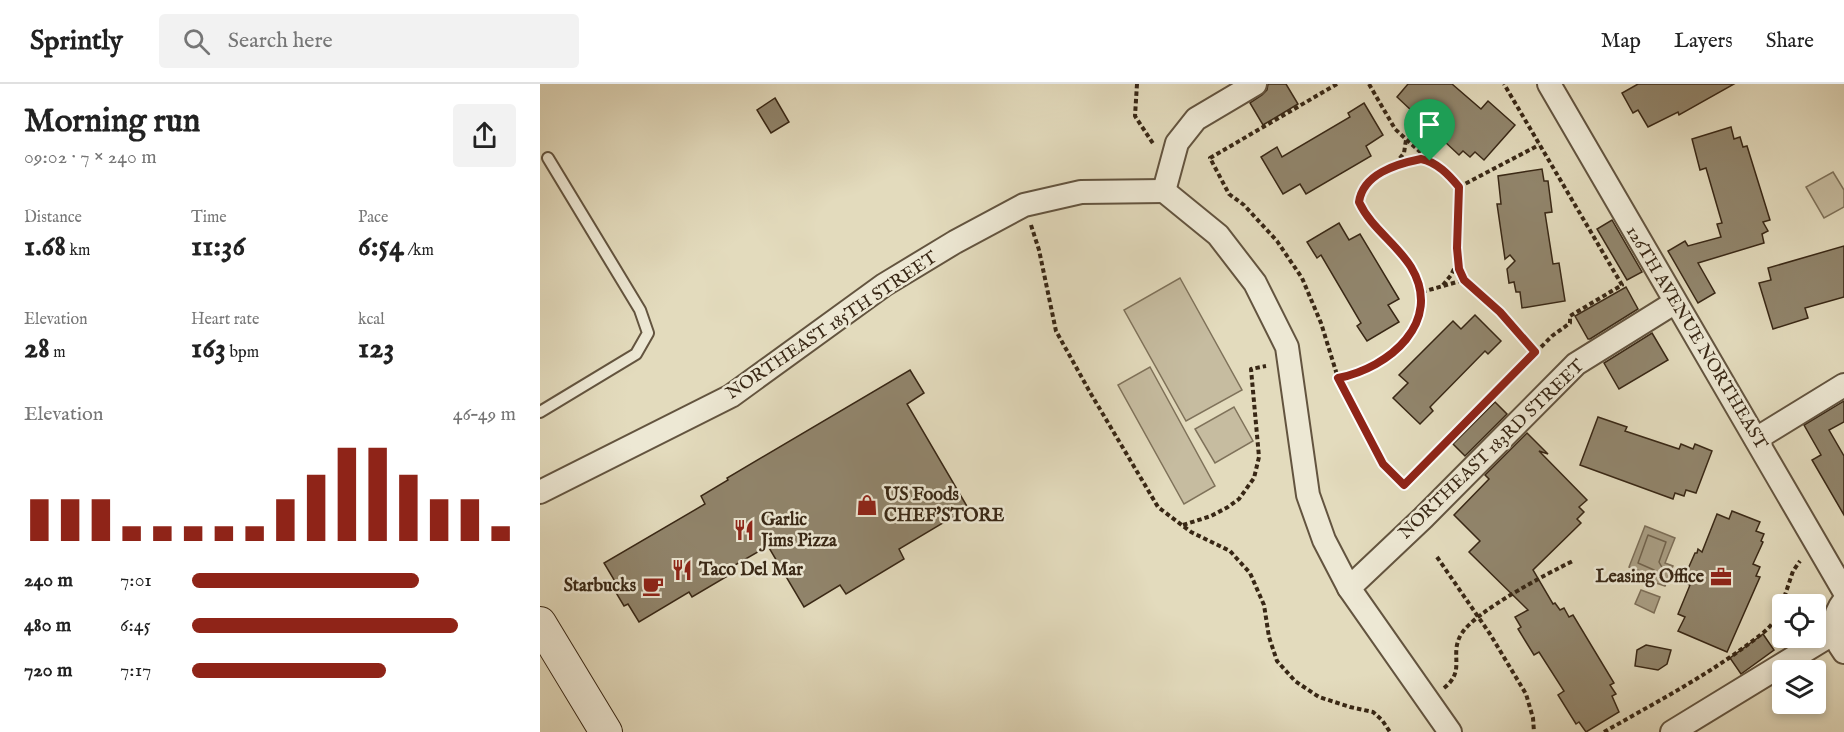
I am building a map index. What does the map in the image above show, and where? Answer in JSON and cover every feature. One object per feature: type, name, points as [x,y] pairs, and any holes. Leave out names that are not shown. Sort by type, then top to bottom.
[{"type":"main road","points":[[540,623],[606,732]]},
{"type":"street","points":[[1255,84],[1197,119],[1177,143],[1164,191],[1218,235],[1255,283],[1287,347],[1308,495],[1324,540],[1349,588],[1450,732]]},
{"type":"street","name":"126TH AVENUE NORTHEAST","points":[[1549,84],[1674,303],[1844,591]]},
{"type":"street","name":"NORTHEAST 185TH STREET","points":[[540,492],[731,396],[884,285],[955,242],[1024,205],[1081,192],[1164,191]]},
{"type":"street","name":"NORTHEAST 183RD STREET","points":[[1349,588],[1423,518],[1576,364],[1674,303]]},
{"type":"street","points":[[1756,439],[1844,385]]},
{"type":"street","points":[[1672,732],[1839,642],[1836,613],[1844,601]]},
{"type":"lane","points":[[540,412],[636,354],[648,333],[640,310],[548,158]]},
{"type":"path","points":[[1137,84],[1136,116],[1151,141],[1172,162]]},
{"type":"path","points":[[1337,84],[1210,158],[1229,194],[1244,205],[1277,241],[1302,278],[1321,323],[1338,378],[1383,464],[1404,485],[1535,352],[1570,323],[1570,315],[1622,285],[1504,84]]},
{"type":"path","points":[[1369,84],[1395,129],[1459,187],[1458,260],[1464,280],[1500,312],[1535,352]]},
{"type":"path","points":[[1338,378],[1358,374],[1390,355],[1412,333],[1418,318],[1422,291],[1410,265],[1373,225],[1359,202],[1361,190],[1395,164],[1404,153],[1406,140]]},
{"type":"path","points":[[1459,187],[1539,145]]},
{"type":"path","points":[[1395,164],[1421,159],[1430,161]]},
{"type":"path","points":[[1024,205],[1039,250],[1056,331],[1090,394],[1158,507],[1191,532],[1230,551],[1250,573],[1264,605],[1269,637],[1277,660],[1295,681],[1319,697],[1373,712],[1390,732]]},
{"type":"path","points":[[1443,285],[1458,260]]},
{"type":"path","points":[[1422,291],[1464,280]]},
{"type":"path","points":[[1182,525],[1211,516],[1228,507],[1247,489],[1254,478],[1259,457],[1251,369],[1289,362]]},
{"type":"path","points":[[1437,558],[1479,618],[1526,694],[1533,718],[1534,732]]},
{"type":"path","points":[[1427,701],[1453,681],[1456,674],[1457,644],[1462,632],[1514,593],[1573,561]]},
{"type":"path","points":[[1604,732],[1708,671],[1755,638],[1772,623]]},
{"type":"shaded area","points":[[1833,172],[1844,190],[1844,207],[1824,218],[1806,187]]},
{"type":"shaded area","points":[[1180,278],[1242,390],[1186,421],[1124,310]]},
{"type":"shaded area","points":[[1150,367],[1215,486],[1184,504],[1118,385]]},
{"type":"shaded area","points":[[1234,407],[1253,441],[1215,463],[1195,429]]},
{"type":"water","points":[[1645,526],[1675,538],[1665,563],[1673,566],[1665,586],[1650,581],[1651,575],[1629,567]]},
{"type":"water","points":[[1641,590],[1660,597],[1654,613],[1635,604]]},
{"type":"building","points":[[1268,84],[1286,84],[1298,104],[1263,125],[1250,103],[1267,90]]},
{"type":"building","points":[[1408,84],[1452,84],[1481,109],[1488,101],[1515,125],[1484,160],[1475,152],[1470,157],[1463,151],[1459,155],[1397,97]]},
{"type":"building","points":[[1638,84],[1734,84],[1679,115],[1678,112],[1648,127],[1638,110],[1633,113],[1622,93]]},
{"type":"building","points":[[775,98],[789,122],[771,133],[757,110]]},
{"type":"building","points":[[1364,103],[1383,135],[1366,146],[1371,156],[1306,194],[1300,184],[1283,194],[1261,157],[1277,147],[1282,157],[1350,117],[1348,113]]},
{"type":"building","points":[[1731,127],[1734,139],[1740,137],[1743,147],[1747,146],[1770,220],[1763,222],[1768,231],[1762,234],[1764,243],[1698,263],[1715,293],[1698,303],[1668,251],[1685,241],[1688,246],[1721,237],[1717,224],[1722,223],[1706,168],[1700,170],[1692,139]]},
{"type":"building","points":[[1542,169],[1544,181],[1548,181],[1552,212],[1545,213],[1553,264],[1559,263],[1565,301],[1522,308],[1520,292],[1516,292],[1514,282],[1509,283],[1507,269],[1515,261],[1510,255],[1505,259],[1497,204],[1501,204],[1498,176]]},
{"type":"building","points":[[1612,220],[1642,272],[1627,280],[1597,229]]},
{"type":"building","points":[[1339,223],[1349,240],[1360,234],[1399,299],[1388,305],[1399,322],[1367,341],[1357,326],[1361,323],[1321,255],[1317,258],[1307,242]]},
{"type":"building","points":[[1844,246],[1844,297],[1805,308],[1808,318],[1773,329],[1759,283],[1771,280],[1768,268]]},
{"type":"building","points":[[1626,287],[1638,309],[1588,339],[1575,316]]},
{"type":"building","points":[[1475,315],[1501,341],[1488,354],[1485,351],[1430,407],[1433,411],[1420,424],[1393,398],[1408,383],[1399,375],[1453,321],[1461,329]]},
{"type":"building","points":[[1652,333],[1668,360],[1619,389],[1604,363]]},
{"type":"building","points":[[910,370],[924,393],[907,404],[968,508],[899,549],[904,559],[846,594],[840,585],[804,607],[768,546],[728,569],[731,574],[692,597],[689,592],[639,622],[628,604],[624,606],[612,586],[616,583],[604,563],[705,504],[701,496],[728,480],[727,478]]},
{"type":"building","points":[[1844,401],[1844,422],[1829,430],[1844,456],[1844,515],[1812,460],[1821,455],[1804,425]]},
{"type":"building","points":[[1495,402],[1507,414],[1465,456],[1453,444]]},
{"type":"building","points":[[1598,417],[1627,427],[1625,431],[1679,449],[1681,444],[1693,449],[1695,444],[1712,451],[1696,493],[1686,490],[1684,496],[1675,493],[1673,499],[1580,465]]},
{"type":"building","points":[[1527,433],[1548,454],[1539,451],[1587,500],[1579,507],[1584,512],[1577,519],[1581,523],[1533,570],[1553,604],[1555,603],[1560,610],[1564,608],[1569,617],[1573,615],[1614,683],[1610,685],[1616,694],[1612,696],[1619,712],[1586,732],[1579,722],[1576,724],[1558,695],[1564,691],[1539,652],[1534,655],[1518,629],[1521,627],[1515,617],[1528,610],[1469,552],[1480,541],[1454,515],[1489,479],[1485,475]]},
{"type":"building","name":"Leasing Office","points":[[1732,511],[1760,522],[1756,531],[1764,534],[1761,541],[1763,542],[1753,564],[1760,567],[1756,576],[1760,577],[1727,652],[1678,631],[1685,617],[1678,614],[1690,585],[1685,583],[1687,579],[1684,578],[1695,553],[1698,549],[1702,552],[1717,514],[1729,519]]},
{"type":"building","points":[[1763,634],[1774,650],[1741,674],[1730,658]]},
{"type":"building","points":[[1646,645],[1671,650],[1667,664],[1658,670],[1635,666],[1637,650]]},
{"type":"place","name":"US Foods CHEF'STORE","points":[[867,505]]},
{"type":"place","name":"Garlic Jims Pizza","points":[[744,530]]},
{"type":"place","name":"Taco Del Mar","points":[[682,570]]},
{"type":"place","name":"Leasing Office","points":[[1721,577]]},
{"type":"place","name":"Starbucks","points":[[653,586]]},
{"type":"route","points":[[1421,159],[1430,161],[1459,187],[1457,248],[1459,269],[1464,280],[1500,312],[1535,352],[1404,485],[1383,464],[1338,378],[1358,374],[1390,355],[1412,333],[1421,303],[1422,291],[1417,278],[1410,265],[1364,212],[1359,202],[1361,190],[1395,164],[1421,159]]}]
